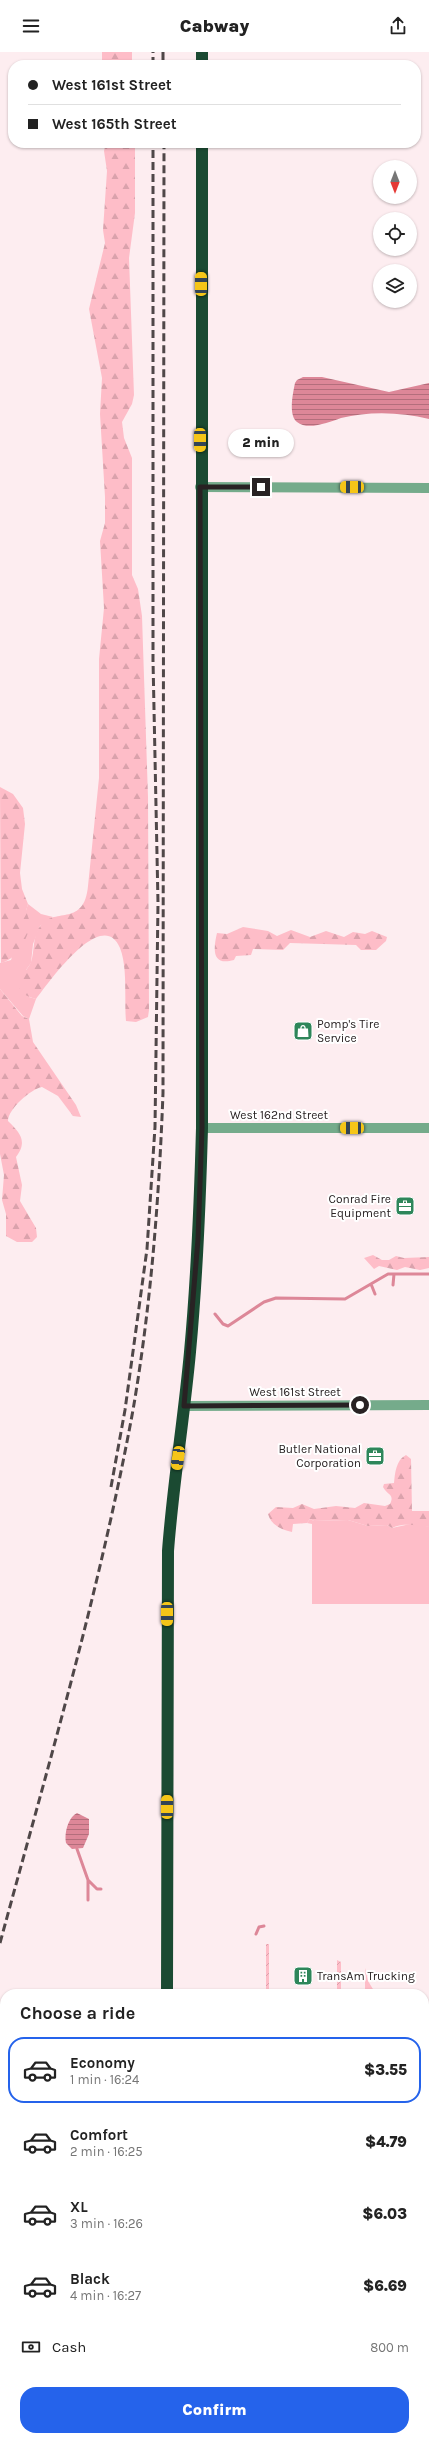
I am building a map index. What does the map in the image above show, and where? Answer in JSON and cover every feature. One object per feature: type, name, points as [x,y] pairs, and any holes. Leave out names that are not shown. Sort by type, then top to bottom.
[{"type":"highway","points":[[167,1989],[168,1564],[171,1509],[184,1406],[198,1247],[202,1128],[200,487],[202,148]]},
{"type":"street","points":[[200,487],[429,488]]},
{"type":"street","name":"West 162nd Street","points":[[202,1128],[429,1128]]},
{"type":"street","name":"West 161st Street","points":[[184,1406],[429,1405]]},
{"type":"green space","points":[[102,52],[132,52],[132,60],[102,60]]},
{"type":"green space","points":[[105,148],[135,148],[135,213],[129,258],[134,395],[132,404],[122,422],[124,438],[132,458],[132,575],[138,589],[142,616],[148,797],[149,1010],[148,1017],[136,1022],[126,1021],[124,965],[120,948],[112,937],[101,936],[88,942],[75,952],[51,979],[36,999],[23,993],[19,987],[21,977],[30,965],[36,934],[41,925],[54,917],[75,912],[81,907],[85,899],[88,886],[99,778],[99,659],[104,608],[100,541],[105,523],[105,497],[100,414],[102,378],[89,309],[105,243],[103,230],[107,171]]},
{"type":"green space","points":[[0,787],[13,794],[23,808],[25,824],[20,873],[22,889],[28,904],[26,911],[31,925],[24,943],[17,953],[7,961],[1,963]]},
{"type":"green space","points":[[28,904],[41,914],[53,917],[40,926],[33,944],[31,963],[26,970],[29,997],[36,999],[29,1019],[23,1016],[0,989],[0,963],[11,960]]},
{"type":"green space","points":[[243,927],[268,931],[277,936],[291,930],[310,937],[326,931],[344,937],[353,932],[365,934],[372,931],[387,937],[386,941],[376,950],[361,950],[356,945],[290,943],[283,950],[253,949],[251,955],[236,956],[234,960],[222,961],[218,959],[215,951],[217,933],[227,934]]},
{"type":"green space","points":[[0,989],[22,1016],[29,1019],[33,1042],[76,1105],[81,1117],[73,1116],[58,1096],[42,1087],[26,1095],[16,1105],[9,1116],[8,1121],[19,1133],[22,1142],[20,1151],[16,1157],[22,1185],[20,1201],[36,1228],[37,1237],[32,1242],[17,1242],[6,1236],[6,1214],[2,1200],[4,1175],[0,1154]]},
{"type":"green space","points":[[373,1255],[382,1260],[389,1260],[396,1256],[404,1258],[429,1257],[429,1268],[420,1270],[405,1267],[397,1270],[379,1266],[374,1269],[364,1258]]},
{"type":"green space","points":[[406,1455],[411,1459],[412,1511],[429,1511],[429,1527],[401,1525],[392,1528],[387,1525],[368,1526],[348,1520],[314,1521],[310,1519],[307,1523],[293,1524],[292,1532],[277,1526],[269,1518],[268,1514],[276,1507],[293,1508],[302,1504],[314,1509],[336,1506],[355,1508],[364,1503],[385,1506],[390,1504],[392,1498],[383,1487],[384,1484],[394,1483],[398,1463]]},
{"type":"green space","points":[[310,1519],[314,1521],[348,1520],[368,1526],[387,1525],[392,1528],[415,1523],[429,1527],[429,1604],[312,1604],[312,1524],[307,1523]]},
{"type":"green space","points":[[266,1944],[269,1944],[269,1989],[266,1989]]},
{"type":"green space","points":[[337,1960],[341,1962],[341,1989],[337,1989]]},
{"type":"green space","points":[[365,1968],[368,1981],[373,1989],[365,1989]]},
{"type":"shaded area","points":[[303,377],[322,377],[389,392],[429,383],[429,419],[407,415],[374,413],[341,418],[313,426],[302,425],[294,419],[292,404],[295,383]]},
{"type":"shaded area","points":[[77,1813],[89,1819],[89,1834],[83,1848],[72,1849],[66,1843],[66,1831],[71,1818]]},
{"type":"waterway","points":[[215,1314],[223,1324],[228,1326],[264,1302],[276,1298],[345,1299],[388,1274],[429,1274]]},
{"type":"waterway","points":[[393,1285],[394,1274]]},
{"type":"waterway","points":[[371,1284],[375,1294]]},
{"type":"waterway","points":[[77,1849],[88,1880],[88,1900]]},
{"type":"waterway","points":[[88,1880],[97,1889],[101,1889]]},
{"type":"waterway","points":[[256,1934],[259,1927],[264,1926]]},
{"type":"railway","points":[[153,52],[153,60]]},
{"type":"railway","points":[[163,52],[163,60]]},
{"type":"railway","points":[[111,1487],[125,1410],[147,1249],[155,1127],[158,903],[153,660],[153,148]]},
{"type":"railway","points":[[0,1943],[72,1678],[120,1477],[133,1410],[145,1331],[153,1252],[163,1093],[164,148]]},
{"type":"place","name":"Pomp's Tire Service","points":[[303,1031]]},
{"type":"place","name":"Conrad Fire Equipment","points":[[405,1206]]},
{"type":"place","name":"Butler National Corporation","points":[[375,1456]]},
{"type":"place","name":"TransAm Trucking","points":[[303,1976]]},
{"type":"route","points":[[261,487],[200,487],[202,1128],[199,1224],[194,1304],[184,1406],[360,1405]]}]
